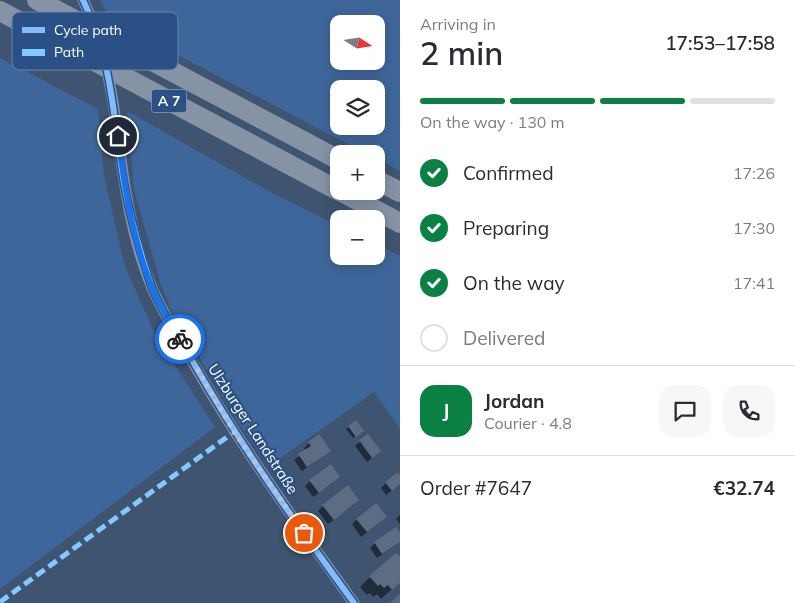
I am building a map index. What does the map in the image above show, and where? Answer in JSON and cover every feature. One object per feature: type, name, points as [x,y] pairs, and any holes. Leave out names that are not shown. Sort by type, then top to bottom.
[{"type":"highway","name":"A 7","points":[[37,0],[60,12]]},
{"type":"highway","name":"A 7","points":[[0,12],[12,18]]},
{"type":"highway","name":"A 7","points":[[110,70],[330,186]]},
{"type":"highway","name":"A 7","points":[[169,70],[330,155]]},
{"type":"highway","points":[[385,184],[400,192]]},
{"type":"highway","name":"A 7","points":[[356,200],[400,223]]},
{"type":"street","name":"Ulzburger Landstraße","points":[[83,0],[88,12]]},
{"type":"street","name":"Ulzburger Landstraße","points":[[108,70],[128,206],[152,288],[234,432],[354,603]]},
{"type":"shaded area","points":[[100,0],[400,0],[400,171],[385,163],[385,145],[350,145],[331,135],[385,135],[385,80],[330,80],[330,135],[178,55],[178,12],[107,12]]},
{"type":"shaded area","points":[[0,58],[12,64],[12,70],[23,70],[98,109],[104,176],[125,267],[156,336],[215,427],[0,589]]},
{"type":"shaded area","points":[[127,111],[272,193],[330,222],[330,265],[385,265],[385,248],[400,256],[400,429],[374,392],[269,466],[240,425],[174,316],[161,285],[134,190]]},
{"type":"building","points":[[356,420],[364,431],[356,437],[348,426]]},
{"type":"building","points":[[319,434],[331,451],[307,467],[298,454],[311,446],[308,442]]},
{"type":"building","points":[[368,434],[381,451],[372,458],[359,440]]},
{"type":"building","points":[[331,464],[340,477],[319,493],[309,480]]},
{"type":"building","points":[[398,472],[400,484],[392,491],[385,482]]},
{"type":"building","points":[[348,485],[359,500],[334,520],[322,505]]},
{"type":"building","points":[[376,503],[387,517],[367,532],[356,519]]},
{"type":"building","points":[[396,527],[400,533],[400,542],[382,554],[374,542]]},
{"type":"building","points":[[396,553],[400,557],[400,583],[392,590],[388,585],[384,588],[380,584],[378,586],[369,576]]},
{"type":"building","points":[[400,594],[400,603],[390,603]]},
{"type":"marked path","points":[[0,602],[234,432]]},
{"type":"cycle path","points":[[83,0],[88,12]]},
{"type":"cycle path","points":[[106,70],[129,209],[155,295],[211,393],[250,455],[354,603]]},
{"type":"way so far","points":[[180,339],[234,432],[304,533]]},
{"type":"route","points":[[118,136],[128,206],[139,247],[152,288],[180,339]]}]
